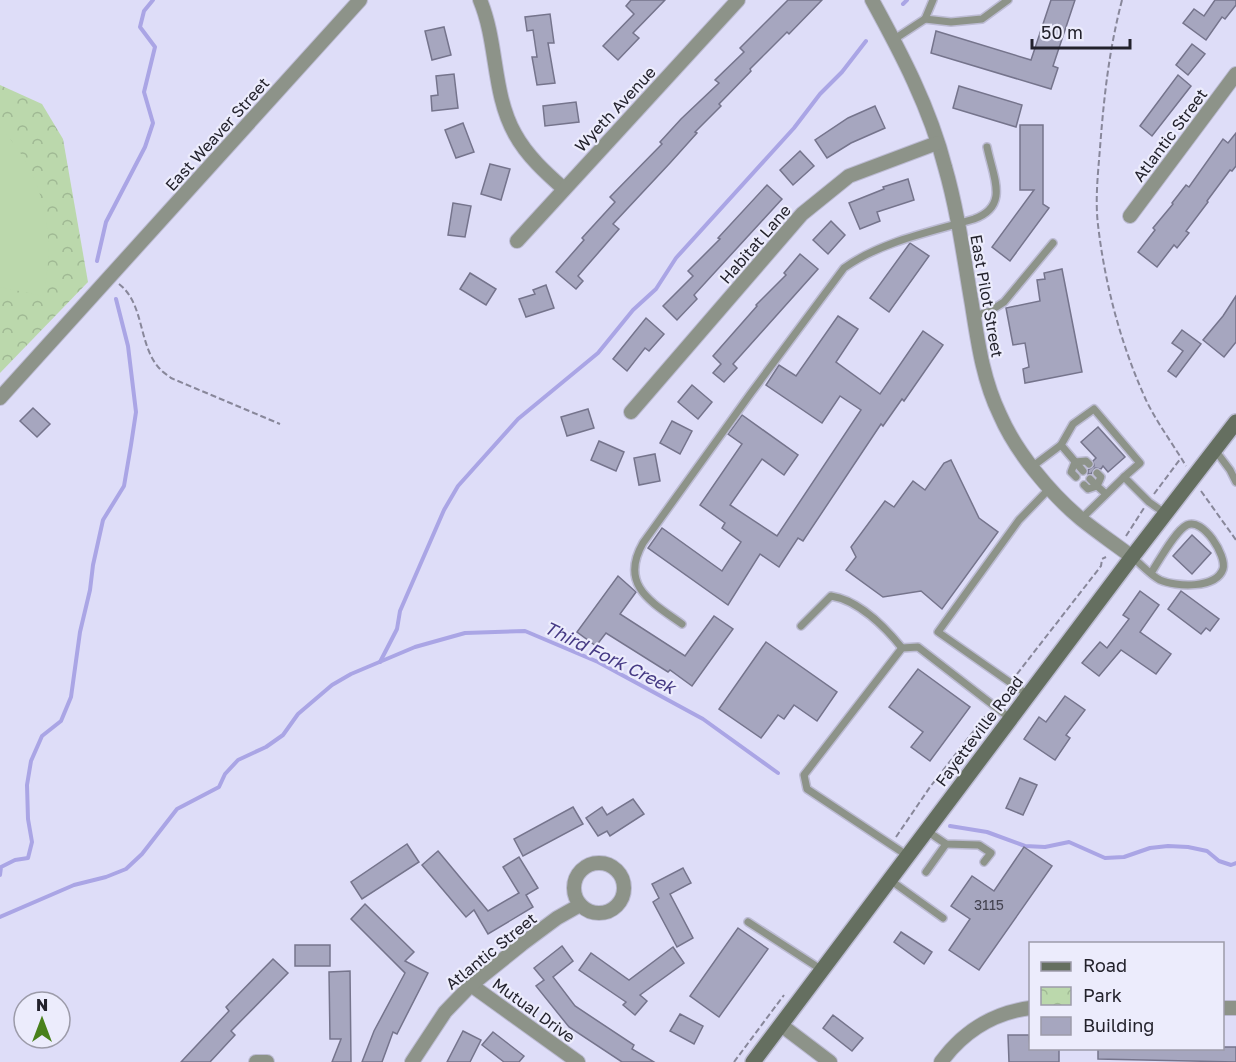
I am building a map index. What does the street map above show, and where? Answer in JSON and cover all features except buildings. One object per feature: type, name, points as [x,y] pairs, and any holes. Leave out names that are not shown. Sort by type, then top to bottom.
[{"type":"main road","name":"Fayetteville Road","points":[[753,1062],[1236,422]]},
{"type":"street","name":"East Weaver Street","points":[[0,398],[360,0]]},
{"type":"street","points":[[480,0],[489,24],[507,118],[527,152],[564,189]]},
{"type":"street","name":"Wyeth Avenue","points":[[517,241],[738,0]]},
{"type":"street","name":"East Pilot Street","points":[[872,0],[913,81],[945,164],[987,382],[1000,416],[1018,447],[1050,488],[1081,519],[1132,557]]},
{"type":"street","name":"Atlantic Street","points":[[1130,216],[1233,83]]},
{"type":"street","name":"Habitat Lane","points":[[631,412],[802,214],[849,176],[937,143]]},
{"type":"street","name":"Atlantic Street","points":[[412,1062],[445,1012],[471,985],[522,944],[580,905]]},
{"type":"street","name":"Mutual Drive","points":[[471,985],[579,1062]]},
{"type":"street","points":[[941,1062],[950,1050],[975,1028],[990,1019],[1029,1008]]},
{"type":"street","points":[[781,1025],[830,1062]]},
{"type":"street","points":[[256,1062],[265,1062]]},
{"type":"lane","points":[[893,40],[925,19],[933,0]]},
{"type":"lane","points":[[925,19],[951,22],[982,19],[1008,0]]},
{"type":"lane","points":[[682,624],[645,597],[642,591],[633,568],[636,555],[643,543],[844,268],[859,257],[880,248],[987,214],[994,208],[997,201],[987,147]]},
{"type":"lane","points":[[974,316],[990,311],[1004,302],[1053,243]]},
{"type":"lane","points":[[1033,466],[1061,445],[1073,424],[1094,409],[1140,463],[1081,519]]},
{"type":"lane","points":[[1061,445],[1083,471]]},
{"type":"lane","points":[[1215,450],[1236,482]]},
{"type":"lane","points":[[1075,462],[1086,461],[1089,464]]},
{"type":"lane","points":[[1075,462],[1071,472],[1076,477]]},
{"type":"lane","points":[[1084,485],[1088,489],[1097,486],[1101,477],[1097,472]]},
{"type":"lane","points":[[1124,477],[1149,502],[1166,514]]},
{"type":"lane","points":[[1090,479],[1106,494]]},
{"type":"lane","points":[[1028,696],[938,632],[1019,520],[1050,488]]},
{"type":"lane","points":[[1132,557],[1158,579],[1165,582],[1191,584],[1209,583],[1216,579],[1222,571],[1224,561],[1203,527],[1191,524],[1180,532],[1151,573]]},
{"type":"lane","points":[[801,626],[831,596],[844,598],[886,628],[902,648]]},
{"type":"lane","points":[[908,856],[807,789],[804,775],[902,648],[918,647],[1011,719]]},
{"type":"lane","points":[[927,831],[946,844],[979,845],[991,853],[984,862]]},
{"type":"lane","points":[[926,872],[946,844]]},
{"type":"lane","points":[[890,880],[944,918]]},
{"type":"lane","points":[[748,922],[822,970]]},
{"type":"path","points":[[1122,0],[1111,40],[1104,99],[1098,173],[1098,223],[1111,296],[1133,368],[1148,402],[1181,458]]},
{"type":"path","points":[[109,278],[122,286],[128,294],[159,369],[171,378],[280,424]]},
{"type":"path","points":[[1201,491],[1236,540]]},
{"type":"path","points":[[1017,674],[1101,566],[1102,559],[1106,557]]},
{"type":"path","points":[[897,837],[930,787],[994,706]]},
{"type":"path","points":[[734,1062],[788,990]]},
{"type":"green space","points":[[0,85],[42,104],[63,139],[88,282],[0,373]]},
{"type":"green space","points":[[0,127],[15,145],[27,165],[37,185],[43,206],[48,250],[43,296],[0,287]]},
{"type":"waterway","points":[[97,261],[106,222],[145,147],[153,123],[144,92],[155,47],[140,27],[144,11],[153,0]]},
{"type":"waterway","points":[[903,4],[907,0]]},
{"type":"waterway","points":[[380,662],[397,629],[400,611],[444,510],[458,486],[518,419],[598,353],[633,310],[656,289],[676,258],[794,128],[866,41]]},
{"type":"waterway","points":[[0,875],[1,867],[15,860],[28,858],[32,842],[28,819],[27,785],[31,761],[42,736],[61,721],[71,697],[80,632],[103,520],[124,486],[136,412],[128,346],[116,299]]},
{"type":"waterway","name":"Third Fork Creek","points":[[0,917],[74,885],[126,869],[142,854],[177,809],[219,787],[225,774],[238,760],[266,747],[283,735],[298,714],[332,685],[351,674],[415,647],[465,633],[525,631],[598,662],[703,719],[778,773]]},
{"type":"waterway","name":"Third Fork Creek","points":[[950,826],[987,832],[1025,846],[1045,847],[1069,842],[1105,858],[1124,857],[1150,848],[1168,846],[1207,851],[1219,861],[1231,865],[1236,863]]}]
